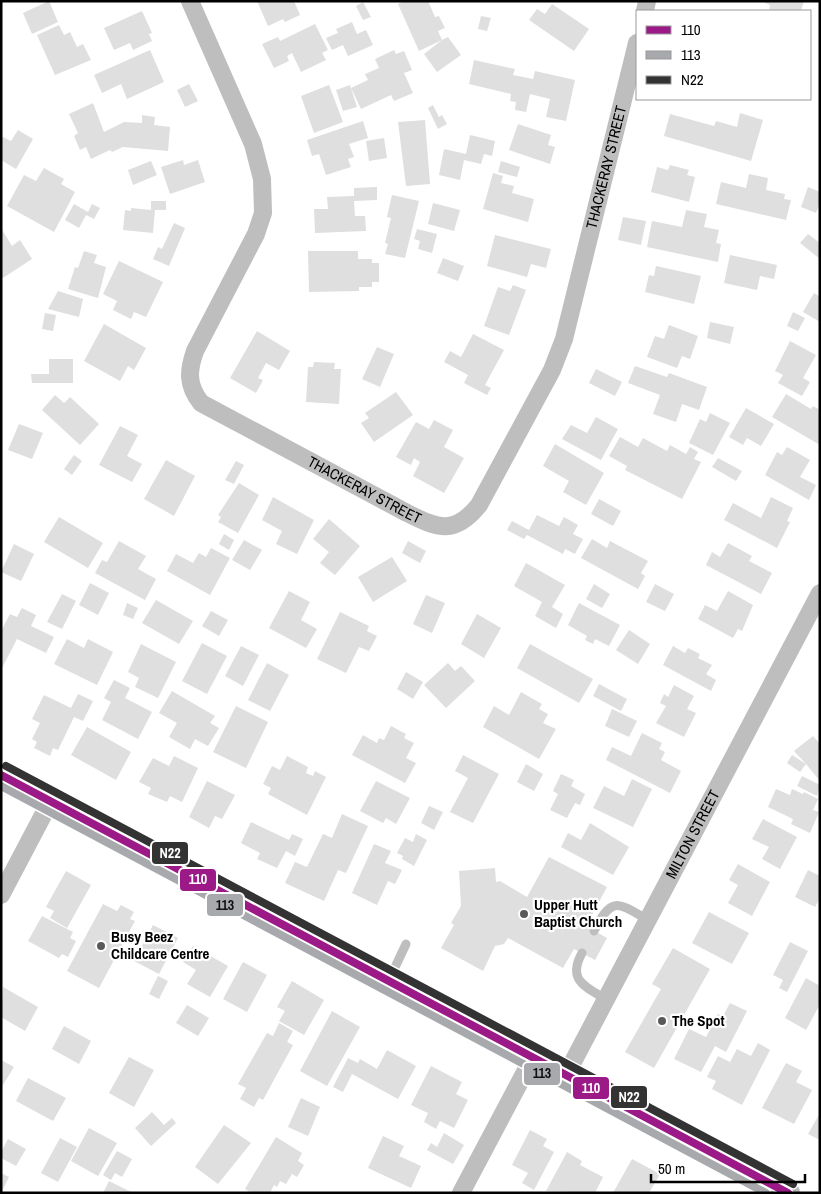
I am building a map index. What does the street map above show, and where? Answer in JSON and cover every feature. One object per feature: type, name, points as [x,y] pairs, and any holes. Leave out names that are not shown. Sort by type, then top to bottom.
[{"type":"main road","points":[[1,776],[788,1193]]},
{"type":"street","name":"THACKERAY STREET","points":[[190,1],[253,144],[262,178],[263,212],[256,234],[195,350],[189,368],[190,384],[194,393],[201,403],[407,513],[438,526],[448,527],[464,521],[479,505],[552,370],[564,339],[636,47]]},
{"type":"street","name":"MILTON STREET","points":[[566,1074],[820,594]]},
{"type":"street","points":[[1,895],[50,802]]},
{"type":"street","points":[[461,1193],[533,1057]]},
{"type":"lane","points":[[594,931],[604,912],[616,905],[626,907],[648,920]]},
{"type":"lane","points":[[389,980],[406,944]]},
{"type":"lane","points":[[582,953],[576,964],[576,976],[584,986],[606,999]]},
{"type":"building","points":[[49,1],[58,22],[32,34],[23,13]]},
{"type":"building","points":[[257,1],[294,1],[300,15],[285,22],[283,19],[268,26]]},
{"type":"building","points":[[404,1],[428,1],[435,17],[439,16],[445,28],[438,31],[442,40],[419,51],[398,4]]},
{"type":"building","points":[[761,1],[804,1],[801,10],[769,10],[770,5]]},
{"type":"building","points":[[363,2],[371,17],[363,20],[356,6]]},
{"type":"building","points":[[552,4],[589,29],[574,51],[529,20],[537,9],[545,14]]},
{"type":"building","points":[[142,11],[152,33],[149,34],[152,41],[133,50],[130,43],[114,50],[104,28]]},
{"type":"building","points":[[481,16],[491,18],[487,31],[478,29]]},
{"type":"building","points":[[352,22],[357,34],[366,30],[373,45],[348,56],[343,45],[332,50],[326,38],[338,33],[336,29]]},
{"type":"building","points":[[315,24],[328,50],[322,53],[326,60],[301,72],[292,53],[287,56],[289,61],[274,68],[262,44],[278,37],[280,41]]},
{"type":"building","points":[[59,25],[64,35],[70,32],[77,47],[83,44],[91,60],[55,75],[37,35]]},
{"type":"building","points":[[448,37],[461,55],[437,72],[424,54]]},
{"type":"building","points":[[150,50],[164,82],[127,99],[121,84],[102,93],[94,75]]},
{"type":"building","points":[[394,50],[396,54],[404,51],[412,70],[404,73],[413,93],[394,101],[391,95],[361,109],[351,88],[368,80],[365,74],[379,68],[375,59]]},
{"type":"building","points":[[474,60],[515,69],[513,75],[533,79],[535,71],[575,80],[566,121],[546,117],[550,99],[530,94],[526,112],[515,110],[516,102],[510,101],[511,94],[469,84]]},
{"type":"building","points":[[189,84],[198,101],[185,107],[177,90]]},
{"type":"building","points":[[329,85],[343,122],[314,133],[301,96]]},
{"type":"building","points":[[350,85],[357,107],[343,111],[336,90]]},
{"type":"building","points":[[93,103],[104,132],[124,122],[142,123],[142,115],[155,117],[154,125],[170,127],[168,151],[123,147],[112,152],[110,150],[91,159],[86,147],[80,150],[74,136],[78,133],[69,114]]},
{"type":"building","points":[[433,105],[439,117],[442,115],[447,124],[438,129],[428,108]]},
{"type":"building","points":[[740,113],[763,120],[751,161],[664,136],[670,114],[714,126],[716,121],[737,127]]},
{"type":"building","points":[[425,120],[430,184],[406,186],[398,122]]},
{"type":"building","points":[[363,121],[368,138],[349,144],[354,157],[348,159],[351,167],[326,175],[319,154],[312,156],[307,140]]},
{"type":"building","points":[[518,124],[551,135],[548,145],[555,147],[550,164],[509,150]]},
{"type":"building","points":[[18,130],[33,139],[16,169],[1,160],[1,136],[11,141]]},
{"type":"building","points":[[470,135],[495,141],[492,156],[484,154],[481,164],[464,160],[460,180],[439,175],[444,149],[466,154]]},
{"type":"building","points":[[384,138],[387,158],[369,161],[366,141]]},
{"type":"building","points":[[183,160],[184,165],[198,160],[205,182],[170,194],[161,167]]},
{"type":"building","points":[[151,161],[157,175],[133,185],[128,170]]},
{"type":"building","points":[[501,161],[520,167],[517,177],[498,172]]},
{"type":"building","points":[[670,165],[689,170],[687,175],[695,177],[689,202],[651,192],[657,167],[668,170]]},
{"type":"building","points":[[44,168],[64,179],[61,184],[75,192],[54,232],[7,206],[24,175],[36,181]]},
{"type":"building","points":[[493,173],[503,176],[501,183],[514,186],[512,193],[534,199],[528,222],[483,209]]},
{"type":"building","points":[[749,174],[768,178],[766,190],[785,194],[784,199],[791,200],[786,220],[716,204],[721,182],[746,188]]},
{"type":"building","points":[[377,187],[377,200],[354,201],[355,216],[365,216],[366,231],[315,233],[314,209],[328,209],[327,197],[354,196],[354,188]]},
{"type":"building","points":[[808,187],[820,192],[820,203],[816,213],[801,207]]},
{"type":"building","points":[[392,195],[419,201],[405,258],[385,254],[388,244],[385,243],[391,218],[387,217]]},
{"type":"building","points":[[151,201],[166,201],[166,210],[155,210],[153,233],[123,230],[125,210],[131,211],[131,208],[151,210]]},
{"type":"building","points":[[433,203],[460,210],[454,231],[428,224]]},
{"type":"building","points":[[74,204],[88,212],[92,204],[100,208],[94,219],[86,215],[79,228],[65,220]]},
{"type":"building","points":[[686,210],[707,214],[704,227],[719,230],[716,243],[721,244],[718,262],[647,247],[652,221],[682,227]]},
{"type":"building","points":[[623,217],[646,221],[641,245],[618,240]]},
{"type":"building","points":[[174,223],[185,228],[169,266],[153,259],[158,247],[162,249]]},
{"type":"building","points":[[1,228],[12,246],[20,240],[32,259],[3,278],[1,275]]},
{"type":"building","points":[[417,229],[437,234],[432,253],[418,249],[420,241],[414,239]]},
{"type":"building","points":[[808,234],[820,243],[820,259],[800,243]]},
{"type":"building","points":[[495,235],[551,249],[546,268],[531,264],[527,277],[487,266]]},
{"type":"building","points":[[84,251],[97,255],[94,263],[106,267],[98,298],[68,289],[75,267],[78,268]]},
{"type":"building","points":[[308,251],[358,251],[358,259],[372,259],[372,263],[379,263],[379,282],[372,282],[372,287],[359,287],[359,291],[309,292]]},
{"type":"building","points":[[730,255],[777,265],[774,279],[760,276],[757,290],[724,283]]},
{"type":"building","points":[[443,258],[464,266],[458,281],[437,273]]},
{"type":"building","points":[[119,261],[163,282],[146,317],[134,312],[131,319],[113,310],[117,301],[103,294]]},
{"type":"building","points":[[656,266],[701,276],[694,304],[645,292],[649,275],[654,276]]},
{"type":"building","points":[[513,285],[526,290],[509,335],[484,326],[498,287],[510,291]]},
{"type":"building","points":[[58,291],[83,299],[79,317],[48,309]]},
{"type":"building","points":[[814,293],[820,297],[820,322],[803,312]]},
{"type":"building","points":[[793,312],[805,318],[798,331],[787,326]]},
{"type":"building","points":[[45,313],[56,315],[53,331],[42,329]]},
{"type":"building","points":[[710,322],[734,327],[730,344],[707,338]]},
{"type":"building","points":[[104,324],[146,348],[134,370],[128,366],[120,381],[84,361]]},
{"type":"building","points":[[669,325],[698,336],[690,359],[682,356],[677,368],[647,357],[655,336],[664,339]]},
{"type":"building","points":[[257,331],[290,351],[279,370],[266,363],[258,378],[263,380],[256,393],[230,378]]},
{"type":"building","points":[[473,334],[504,350],[485,385],[491,388],[487,395],[464,383],[468,375],[444,362],[450,351],[461,357]]},
{"type":"building","points":[[790,341],[816,355],[803,378],[810,382],[802,396],[778,383],[783,375],[775,371]]},
{"type":"building","points":[[377,347],[394,354],[380,387],[362,379]]},
{"type":"building","points":[[49,359],[73,359],[73,383],[32,383],[31,374],[49,374]]},
{"type":"building","points":[[314,362],[335,363],[334,369],[341,369],[339,404],[306,402],[308,367],[313,367]]},
{"type":"building","points":[[635,366],[667,377],[669,373],[707,387],[699,410],[682,404],[676,422],[653,414],[660,395],[628,383]]},
{"type":"building","points":[[596,369],[622,382],[615,396],[589,383]]},
{"type":"building","points":[[396,392],[413,415],[374,442],[361,423],[369,418],[365,413]]},
{"type":"building","points":[[786,394],[811,409],[813,406],[820,410],[820,445],[772,417]]},
{"type":"building","points":[[55,395],[64,403],[70,397],[99,424],[80,445],[42,410]]},
{"type":"building","points":[[746,408],[774,424],[761,446],[747,438],[743,445],[729,437]]},
{"type":"building","points":[[710,413],[730,423],[713,455],[689,443],[700,419],[706,422]]},
{"type":"building","points":[[596,417],[618,429],[601,460],[562,439],[571,425],[587,433]]},
{"type":"building","points":[[434,420],[453,430],[444,447],[464,458],[444,493],[413,476],[420,462],[414,458],[411,465],[396,457],[416,422],[429,429]]},
{"type":"building","points":[[19,424],[43,433],[32,459],[8,450]]},
{"type":"building","points":[[120,426],[138,435],[127,456],[142,464],[132,482],[99,465]]},
{"type":"building","points":[[620,437],[638,447],[643,438],[667,451],[670,445],[686,454],[690,447],[698,452],[694,459],[701,462],[682,499],[625,470],[627,466],[609,456]]},
{"type":"building","points":[[555,444],[604,473],[586,505],[563,492],[569,481],[543,466]]},
{"type":"building","points":[[787,447],[810,460],[800,477],[816,485],[809,500],[765,475],[777,452],[782,455]]},
{"type":"building","points":[[74,455],[82,461],[72,475],[64,469]]},
{"type":"building","points":[[718,458],[742,471],[736,481],[712,467]]},
{"type":"building","points":[[166,460],[195,476],[174,516],[144,499]]},
{"type":"building","points":[[236,461],[244,465],[234,484],[225,480]]},
{"type":"building","points":[[239,483],[259,495],[238,533],[218,522],[221,517],[218,515]]},
{"type":"building","points":[[273,497],[314,520],[297,554],[276,544],[282,531],[262,520]]},
{"type":"building","points":[[771,497],[793,508],[787,521],[790,522],[777,548],[724,520],[733,503],[761,518]]},
{"type":"building","points":[[599,499],[621,511],[613,526],[591,514]]},
{"type":"building","points":[[537,515],[559,526],[564,517],[578,525],[573,534],[583,539],[575,554],[565,549],[563,554],[527,535],[524,539],[507,530],[512,521],[529,530]]},
{"type":"building","points":[[59,517],[103,543],[88,568],[44,542]]},
{"type":"building","points":[[329,519],[360,546],[335,575],[320,563],[329,552],[313,539]]},
{"type":"building","points":[[224,534],[234,540],[229,550],[219,544]]},
{"type":"building","points":[[592,539],[607,548],[610,541],[648,561],[641,573],[645,576],[638,589],[581,558]]},
{"type":"building","points":[[244,540],[262,550],[250,570],[232,560]]},
{"type":"building","points":[[119,541],[146,556],[138,569],[156,579],[145,600],[95,573],[102,560],[107,562]]},
{"type":"building","points":[[408,541],[426,551],[420,563],[402,553]]},
{"type":"building","points":[[728,543],[752,556],[749,561],[772,573],[761,594],[706,565],[712,552],[720,557]]},
{"type":"building","points":[[14,544],[34,554],[21,581],[1,572]]},
{"type":"building","points":[[211,548],[230,558],[210,595],[167,571],[176,554],[193,563],[199,553],[206,557]]},
{"type":"building","points":[[392,557],[407,581],[373,602],[358,577]]},
{"type":"building","points":[[526,563],[565,585],[552,607],[563,614],[556,628],[535,616],[542,602],[514,586]]},
{"type":"building","points":[[90,583],[109,593],[98,615],[79,605]]},
{"type":"building","points":[[594,584],[610,594],[602,608],[586,599]]},
{"type":"building","points":[[655,584],[674,594],[665,611],[646,602]]},
{"type":"building","points":[[289,591],[310,602],[301,620],[317,629],[306,648],[269,628]]},
{"type":"building","points":[[728,591],[753,605],[742,631],[738,629],[733,638],[698,619],[705,605],[717,611]]},
{"type":"building","points":[[62,594],[76,601],[62,629],[47,622]]},
{"type":"building","points":[[426,595],[445,603],[432,633],[413,624]]},
{"type":"building","points":[[156,600],[193,621],[179,644],[142,623]]},
{"type":"building","points":[[127,603],[138,608],[133,619],[123,615]]},
{"type":"building","points":[[579,603],[620,625],[609,646],[595,639],[593,644],[585,640],[587,636],[568,625]]},
{"type":"building","points":[[22,608],[36,615],[31,626],[54,637],[46,653],[17,639],[1,670],[1,631],[10,614],[17,617]]},
{"type":"building","points":[[211,611],[228,620],[219,636],[202,626]]},
{"type":"building","points":[[340,612],[369,626],[367,631],[377,636],[369,651],[359,647],[346,673],[317,659]]},
{"type":"building","points":[[477,614],[501,628],[484,658],[461,644]]},
{"type":"building","points":[[629,630],[650,644],[638,664],[616,650]]},
{"type":"building","points":[[67,639],[84,648],[88,639],[113,652],[97,685],[54,664]]},
{"type":"building","points":[[202,643],[227,656],[207,694],[182,681]]},
{"type":"building","points":[[141,644],[176,662],[158,698],[135,687],[139,678],[128,672]]},
{"type":"building","points":[[530,644],[593,679],[579,703],[517,668]]},
{"type":"building","points":[[241,646],[259,655],[243,686],[225,676]]},
{"type":"building","points":[[673,646],[685,653],[688,648],[700,654],[698,658],[712,665],[706,674],[716,680],[711,691],[663,665]]},
{"type":"building","points":[[267,663],[289,675],[270,711],[248,700]]},
{"type":"building","points":[[448,663],[455,671],[461,666],[475,681],[446,708],[424,685]]},
{"type":"building","points":[[406,672],[423,682],[413,699],[397,689]]},
{"type":"building","points":[[114,680],[130,688],[125,698],[152,712],[138,739],[102,720],[111,702],[104,698]]},
{"type":"building","points":[[599,684],[627,699],[621,711],[593,696]]},
{"type":"building","points":[[674,685],[694,696],[687,709],[696,713],[684,737],[656,723],[666,706],[660,703],[664,694],[668,697]]},
{"type":"building","points":[[172,691],[215,716],[210,723],[219,728],[208,746],[195,739],[190,749],[169,737],[177,723],[159,713]]},
{"type":"building","points":[[521,692],[542,704],[539,709],[548,714],[543,723],[556,729],[539,759],[483,727],[494,706],[509,715]]},
{"type":"building","points":[[78,694],[93,701],[83,721],[74,717],[58,750],[53,748],[50,756],[34,748],[37,742],[32,739],[40,723],[32,719],[44,695],[71,708]]},
{"type":"building","points":[[236,706],[268,722],[246,768],[213,752]]},
{"type":"building","points":[[612,709],[637,721],[629,737],[605,726]]},
{"type":"building","points":[[391,726],[406,734],[404,738],[414,743],[406,758],[416,763],[405,783],[352,755],[363,735],[377,743],[379,738],[384,740]]},
{"type":"building","points":[[87,727],[131,752],[116,780],[71,755]]},
{"type":"building","points":[[642,733],[662,743],[659,749],[665,752],[661,760],[681,771],[670,793],[606,760],[612,747],[631,756]]},
{"type":"building","points":[[813,736],[820,744],[820,781],[794,751]]},
{"type":"building","points":[[463,755],[499,774],[473,823],[450,812],[468,778],[455,771]]},
{"type":"building","points":[[792,755],[806,764],[800,772],[787,763]]},
{"type":"building","points":[[174,756],[198,768],[182,802],[170,796],[167,802],[148,794],[151,788],[139,782],[153,758],[169,766]]},
{"type":"building","points":[[287,756],[308,767],[306,773],[313,776],[315,771],[326,777],[307,815],[268,794],[271,788],[263,784],[272,766],[280,770]]},
{"type":"building","points":[[526,764],[543,774],[534,791],[517,782]]},
{"type":"building","points":[[561,774],[574,780],[571,786],[585,794],[580,805],[575,803],[567,818],[550,810],[558,794],[553,791]]},
{"type":"building","points":[[802,776],[820,785],[817,796],[797,786]]},
{"type":"building","points":[[632,779],[652,789],[633,827],[593,808],[604,786],[624,796]]},
{"type":"building","points":[[207,781],[235,795],[222,819],[215,816],[209,828],[189,817]]},
{"type":"building","points":[[376,781],[410,798],[396,824],[386,818],[383,823],[360,811]]},
{"type":"building","points":[[776,789],[790,795],[792,789],[803,794],[804,792],[818,799],[813,810],[819,812],[810,833],[791,824],[793,819],[768,807]]},
{"type":"building","points":[[429,806],[443,812],[434,830],[421,823]]},
{"type":"building","points":[[342,814],[368,826],[346,873],[338,870],[324,901],[285,883],[295,862],[307,867],[323,834],[332,838]]},
{"type":"building","points":[[763,819],[797,837],[780,869],[762,859],[769,847],[752,839]]},
{"type":"building","points":[[251,822],[289,840],[292,834],[303,839],[295,856],[286,851],[277,868],[257,859],[260,853],[241,843]]},
{"type":"building","points":[[590,823],[629,847],[613,875],[561,847],[568,833],[581,840]]},
{"type":"building","points":[[416,834],[427,840],[414,866],[402,859],[403,856],[397,853],[405,838],[413,842]]},
{"type":"building","points":[[374,844],[391,851],[385,863],[402,870],[395,884],[388,881],[377,905],[352,893]]},
{"type":"building","name":"Upper Hutt Baptist Church","points":[[549,857],[607,887],[586,926],[607,938],[595,960],[574,949],[563,968],[508,938],[504,944],[495,946],[483,971],[441,948],[454,925],[451,923],[461,906],[459,871],[495,868],[496,882],[500,881],[527,897]]},
{"type":"building","points":[[738,864],[770,882],[752,916],[728,903],[738,885],[729,880]]},
{"type":"building","points":[[808,870],[820,876],[820,898],[815,907],[795,897]]},
{"type":"building","points":[[66,871],[91,885],[67,928],[50,918],[54,911],[46,907]]},
{"type":"building","name":"Busy Beez Childcare Centre","points":[[103,904],[117,911],[121,905],[134,912],[130,919],[135,921],[99,988],[67,971]]},
{"type":"building","points":[[709,912],[749,933],[732,964],[692,943]]},
{"type":"building","points":[[42,916],[73,932],[70,938],[76,941],[68,957],[62,954],[59,958],[28,941]]},
{"type":"building","points":[[153,925],[178,938],[159,974],[134,961]]},
{"type":"building","points":[[790,942],[808,951],[787,992],[779,988],[783,980],[773,975]]},
{"type":"building","points":[[193,946],[228,966],[210,997],[187,984],[196,970],[183,962]]},
{"type":"building","name":"The Spot","points":[[673,948],[710,969],[654,1068],[625,1052],[661,989],[652,984]]},
{"type":"building","points":[[243,962],[267,975],[247,1012],[223,999]]},
{"type":"building","points":[[158,976],[168,981],[159,999],[149,994]]},
{"type":"building","points":[[806,978],[820,986],[820,1004],[806,1030],[785,1018]]},
{"type":"building","points":[[292,981],[324,1000],[304,1035],[279,1021],[285,1011],[277,1007]]},
{"type":"building","points":[[3,987],[38,1007],[25,1031],[1,1017]]},
{"type":"building","points":[[730,1003],[747,1011],[726,1052],[715,1046],[701,1072],[674,1059],[689,1029],[706,1037],[718,1014],[723,1016]]},
{"type":"building","points":[[187,1005],[209,1018],[198,1036],[176,1023]]},
{"type":"building","points":[[332,1011],[360,1027],[327,1086],[300,1071]]},
{"type":"building","points":[[279,1023],[293,1031],[287,1042],[293,1045],[263,1100],[259,1098],[254,1107],[240,1099],[246,1088],[238,1084],[267,1033],[273,1036]]},
{"type":"building","points":[[64,1026],[91,1041],[79,1064],[52,1049]]},
{"type":"building","points":[[758,1043],[770,1050],[742,1105],[712,1089],[716,1081],[707,1077],[718,1056],[730,1062],[737,1049],[751,1056]]},
{"type":"building","points":[[387,1050],[416,1066],[398,1099],[352,1074],[343,1092],[333,1087],[348,1058],[358,1063],[360,1059],[377,1069]]},
{"type":"building","points":[[129,1057],[154,1070],[134,1107],[109,1093]]},
{"type":"building","points":[[1,1060],[14,1067],[1,1088]]},
{"type":"building","points":[[786,1063],[802,1071],[796,1082],[812,1090],[794,1124],[762,1108]]},
{"type":"building","points":[[431,1066],[462,1082],[456,1094],[468,1100],[454,1128],[440,1121],[436,1129],[424,1122],[428,1113],[411,1105]]},
{"type":"building","points":[[28,1078],[66,1098],[53,1121],[16,1101]]},
{"type":"building","points":[[301,1098],[320,1107],[308,1136],[288,1127]]},
{"type":"building","points":[[152,1112],[164,1125],[172,1118],[176,1123],[151,1146],[135,1128]]},
{"type":"building","points":[[820,1113],[820,1140],[808,1134]]},
{"type":"building","points":[[224,1125],[251,1143],[218,1184],[195,1167]]},
{"type":"building","points":[[89,1128],[117,1143],[98,1176],[71,1161]]},
{"type":"building","points":[[530,1130],[547,1139],[543,1146],[554,1152],[534,1190],[522,1183],[528,1173],[512,1165]]},
{"type":"building","points":[[444,1133],[464,1145],[453,1164],[427,1150],[431,1143],[437,1147]]},
{"type":"building","points":[[383,1136],[404,1146],[399,1156],[421,1166],[411,1188],[368,1168]]},
{"type":"building","points":[[276,1137],[302,1153],[298,1161],[304,1165],[297,1177],[292,1174],[286,1184],[280,1181],[277,1187],[274,1185],[270,1193],[251,1193],[245,1189]]},
{"type":"building","points":[[60,1138],[77,1147],[58,1182],[41,1173]]},
{"type":"building","points":[[8,1139],[26,1149],[16,1166],[1,1158],[1,1152]]},
{"type":"building","points":[[117,1151],[132,1159],[122,1177],[115,1173],[111,1180],[103,1175]]},
{"type":"building","points":[[567,1152],[582,1161],[580,1165],[603,1177],[595,1193],[546,1191]]},
{"type":"building","points":[[632,1159],[660,1174],[649,1193],[613,1193]]},
{"type":"building","points":[[1,1173],[9,1177],[1,1193]]},
{"type":"building","points":[[109,1181],[133,1193],[103,1193]]},
{"type":"transit line","name":"N22","points":[[6,766],[793,1184]]},
{"type":"transit line","name":"110","points":[[1,775],[788,1193]]},
{"type":"transit line","name":"113","points":[[1,786],[766,1193]]},
{"type":"place","name":"Upper Hutt Baptist Church","points":[[524,914]]},
{"type":"place","name":"Busy Beez Childcare Centre","points":[[101,946]]},
{"type":"place","name":"The Spot","points":[[662,1021]]}]
